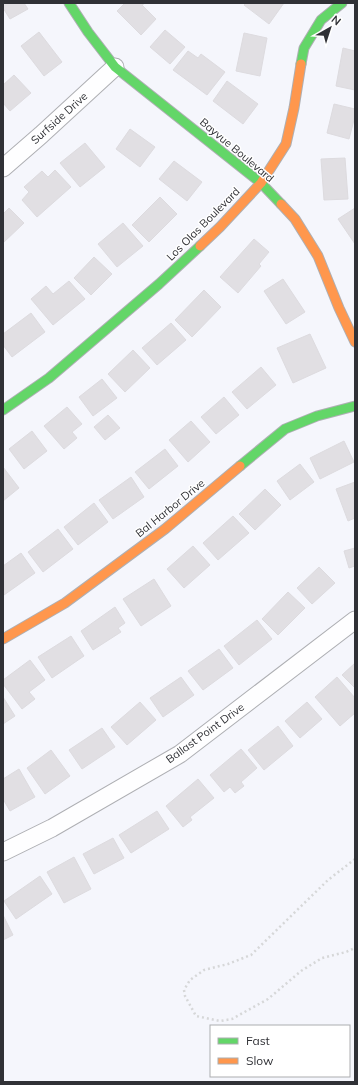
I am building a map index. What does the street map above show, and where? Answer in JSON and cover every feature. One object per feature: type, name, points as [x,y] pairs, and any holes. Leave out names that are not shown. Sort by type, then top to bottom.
[{"type":"street","name":"Bayvue Boulevard","points":[[69,3],[88,32],[115,67],[261,183],[295,219],[318,256],[339,308],[355,342]]},
{"type":"street","name":"Los Olas Boulevard","points":[[3,410],[49,378],[159,284],[220,227],[261,183],[286,144],[294,108],[304,48],[321,20],[342,3]]},
{"type":"street","name":"Surfside Drive","points":[[3,168],[115,67]]},
{"type":"street","name":"Bal Harbor Drive","points":[[3,639],[65,603],[159,533],[285,429],[317,416],[355,406]]},
{"type":"street","name":"Ballast Point Drive","points":[[3,852],[52,828],[180,754],[355,620]]},
{"type":"path","points":[[355,859],[328,880],[251,955],[228,964],[204,970],[190,980],[184,990],[184,996],[196,1016],[220,1021],[232,1019],[268,998],[301,971],[322,958],[346,952],[355,948]]},
{"type":"building","points":[[3,3],[24,3],[28,9],[10,19],[3,8]]},
{"type":"building","points":[[125,3],[145,3],[142,5],[156,19],[141,35],[117,11]]},
{"type":"building","points":[[246,3],[284,3],[269,24],[244,5]]},
{"type":"building","points":[[165,30],[185,47],[170,64],[150,47]]},
{"type":"building","points":[[39,32],[62,62],[44,76],[21,46]]},
{"type":"building","points":[[244,33],[267,38],[260,76],[236,71]]},
{"type":"building","points":[[343,48],[355,51],[355,90],[336,86]]},
{"type":"building","points":[[188,51],[198,58],[201,54],[225,72],[207,95],[173,70]]},
{"type":"building","points":[[14,75],[31,93],[10,111],[3,103],[3,85]]},
{"type":"building","points":[[227,81],[258,104],[243,124],[213,101]]},
{"type":"building","points":[[334,104],[355,109],[355,116],[349,139],[327,133]]},
{"type":"building","points":[[130,129],[155,147],[140,167],[116,149]]},
{"type":"building","points":[[85,143],[105,167],[80,187],[60,163]]},
{"type":"building","points":[[345,158],[348,199],[324,200],[321,159]]},
{"type":"building","points":[[174,161],[202,182],[187,201],[159,179]]},
{"type":"building","points":[[55,170],[71,187],[37,217],[22,200],[29,192],[24,187],[42,171],[48,177]]},
{"type":"building","points":[[160,197],[177,214],[149,242],[132,225]]},
{"type":"building","points":[[9,208],[24,223],[3,243],[3,214]]},
{"type":"building","points":[[355,208],[355,244],[338,219]]},
{"type":"building","points":[[123,223],[143,246],[117,267],[98,244]]},
{"type":"building","points":[[254,239],[269,252],[259,264],[261,266],[238,293],[220,277]]},
{"type":"building","points":[[94,257],[112,274],[91,295],[74,278]]},
{"type":"building","points":[[283,279],[305,312],[286,324],[264,291]]},
{"type":"building","points":[[69,281],[85,299],[53,325],[31,299],[46,286],[53,294]]},
{"type":"building","points":[[204,290],[221,307],[192,337],[175,320]]},
{"type":"building","points":[[31,313],[45,332],[12,357],[3,345],[3,334]]},
{"type":"building","points":[[171,323],[186,340],[157,365],[142,348]]},
{"type":"building","points":[[310,334],[326,368],[293,383],[277,348]]},
{"type":"building","points":[[133,350],[150,368],[125,392],[108,374]]},
{"type":"building","points":[[261,367],[276,385],[247,409],[232,392]]},
{"type":"building","points":[[102,379],[117,398],[93,416],[79,397]]},
{"type":"building","points":[[224,397],[239,415],[216,434],[201,417]]},
{"type":"building","points":[[67,407],[82,424],[72,432],[77,438],[64,449],[44,426]]},
{"type":"building","points":[[108,415],[120,428],[105,440],[94,427]]},
{"type":"building","points":[[191,421],[210,442],[188,462],[169,440]]},
{"type":"building","points":[[32,431],[47,451],[24,469],[9,449]]},
{"type":"building","points":[[344,441],[354,462],[320,479],[310,458]]},
{"type":"building","points":[[165,449],[178,466],[149,489],[135,472]]},
{"type":"building","points":[[300,464],[314,482],[290,500],[277,481]]},
{"type":"building","points":[[3,467],[19,488],[3,501]]},
{"type":"building","points":[[131,477],[144,497],[113,519],[99,500]]},
{"type":"building","points":[[355,482],[355,518],[348,521],[336,489]]},
{"type":"building","points":[[265,489],[281,505],[255,530],[239,514]]},
{"type":"building","points":[[94,503],[108,522],[78,545],[64,527]]},
{"type":"building","points":[[233,516],[249,533],[218,560],[203,543]]},
{"type":"building","points":[[58,529],[73,549],[43,572],[28,552]]},
{"type":"building","points":[[193,546],[210,565],[184,588],[167,569]]},
{"type":"building","points":[[355,548],[355,566],[349,568],[344,551]]},
{"type":"building","points":[[21,553],[35,573],[4,595],[3,566]]},
{"type":"building","points":[[319,567],[335,583],[312,604],[297,588]]},
{"type":"building","points":[[154,579],[171,606],[141,626],[123,599]]},
{"type":"building","points":[[288,592],[305,608],[278,635],[262,619]]},
{"type":"building","points":[[115,607],[125,623],[118,628],[121,632],[93,650],[81,631]]},
{"type":"building","points":[[257,620],[272,639],[239,665],[224,646]]},
{"type":"building","points":[[71,636],[84,656],[52,678],[38,657]]},
{"type":"building","points":[[219,649],[233,668],[203,690],[188,671]]},
{"type":"building","points":[[30,660],[45,680],[29,692],[35,699],[22,709],[3,684],[3,680]]},
{"type":"building","points":[[355,663],[355,688],[342,675]]},
{"type":"building","points":[[181,677],[194,695],[163,717],[150,698]]},
{"type":"building","points":[[337,677],[355,698],[355,713],[340,726],[315,697]]},
{"type":"building","points":[[3,697],[15,716],[3,724]]},
{"type":"building","points":[[140,702],[156,720],[127,745],[111,727]]},
{"type":"building","points":[[307,702],[322,719],[300,738],[285,721]]},
{"type":"building","points":[[278,726],[293,746],[264,770],[248,750]]},
{"type":"building","points":[[102,728],[115,747],[82,769],[69,750]]},
{"type":"building","points":[[241,749],[257,768],[241,782],[244,786],[235,793],[230,787],[224,792],[210,775]]},
{"type":"building","points":[[51,750],[70,776],[45,794],[27,768]]},
{"type":"building","points":[[19,769],[35,797],[10,811],[3,799],[3,779]]},
{"type":"building","points":[[198,779],[214,798],[190,817],[192,820],[183,827],[166,806]]},
{"type":"building","points":[[157,811],[169,829],[131,853],[119,835]]},
{"type":"building","points":[[113,838],[124,858],[94,874],[83,854]]},
{"type":"building","points":[[74,857],[91,889],[64,903],[47,872]]},
{"type":"building","points":[[40,876],[52,894],[16,919],[4,901]]},
{"type":"building","points":[[3,915],[13,935],[3,940]]},
{"type":"traffic: fast","points":[[69,3],[88,32],[115,67],[261,183],[281,204]]},
{"type":"traffic: fast","points":[[301,64],[304,48],[321,20],[342,3]]},
{"type":"traffic: fast","points":[[3,410],[49,378],[159,284],[200,246]]},
{"type":"traffic: fast","points":[[240,466],[285,429],[317,416],[355,406]]},
{"type":"traffic: slow","points":[[200,246],[261,183],[286,144],[294,108],[301,64]]},
{"type":"traffic: slow","points":[[281,204],[295,219],[318,256],[339,308],[355,342]]},
{"type":"traffic: slow","points":[[3,639],[65,603],[165,529],[240,466]]}]
